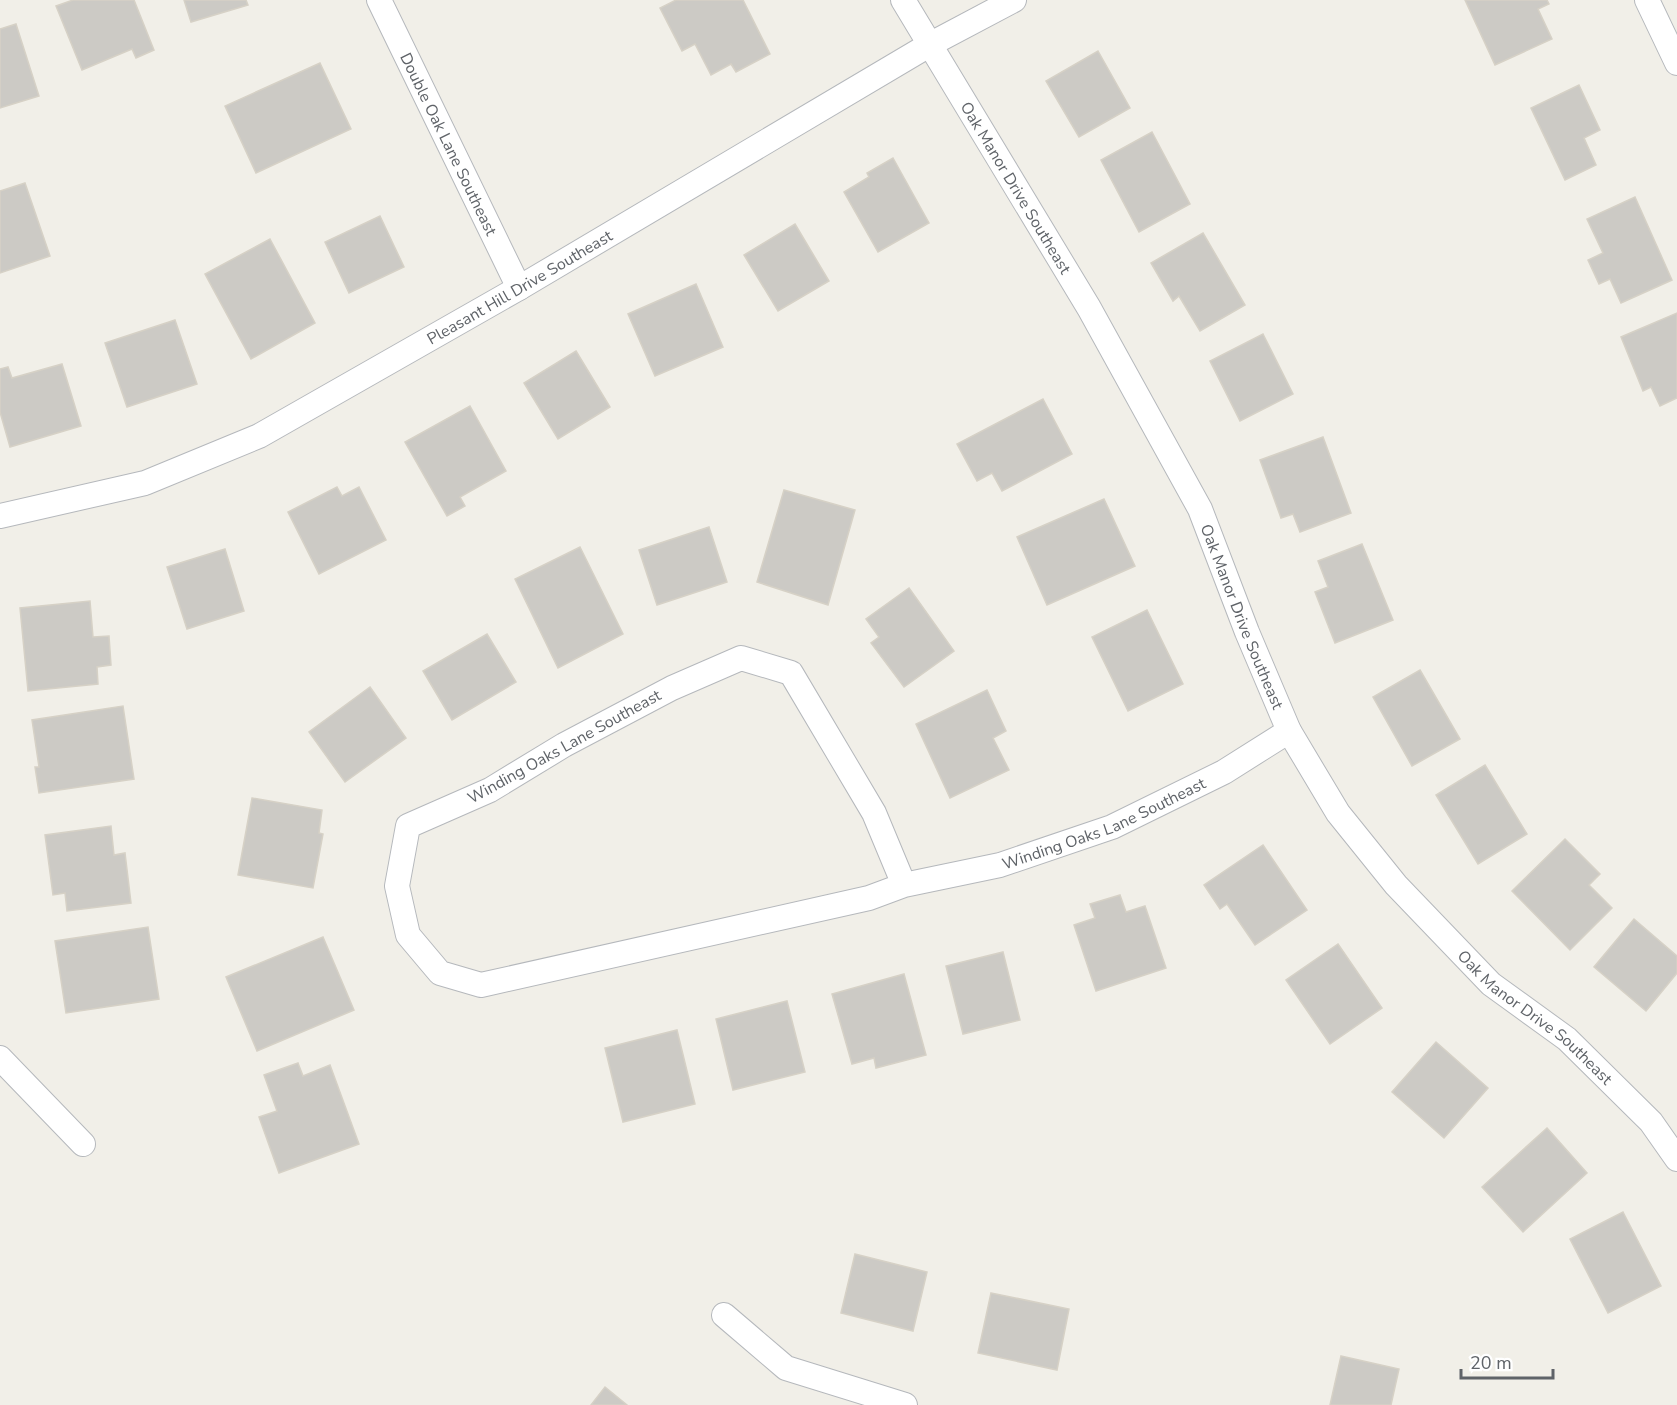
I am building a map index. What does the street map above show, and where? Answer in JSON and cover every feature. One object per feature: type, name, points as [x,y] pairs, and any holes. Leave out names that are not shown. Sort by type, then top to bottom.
[{"type":"street","name":"Double Oak Lane Southeast","points":[[379,0],[519,288]]},
{"type":"street","name":"Oak Manor Drive Southeast","points":[[903,0],[1089,308],[1200,509],[1247,632],[1289,731],[1338,813],[1396,885],[1491,984],[1567,1039],[1651,1122],[1677,1159]]},
{"type":"street","name":"Pleasant Hill Drive Southeast","points":[[0,516],[145,483],[259,436],[519,288],[929,45],[1014,0]]},
{"type":"street","points":[[1647,0],[1677,63]]},
{"type":"street","name":"Winding Oaks Lane Southeast","points":[[904,885],[874,813],[791,673],[741,658],[672,688],[564,745],[490,790],[408,826],[397,886],[408,935],[420,951],[440,973],[481,985],[869,898],[904,885],[1000,865],[1112,827],[1224,772],[1289,731]]},
{"type":"street","points":[[0,1058],[83,1144]]},
{"type":"street","points":[[724,1315],[786,1368],[905,1405]]},
{"type":"building","points":[[73,0],[134,0],[154,50],[136,58],[132,49],[82,70],[56,6]]},
{"type":"building","points":[[184,0],[246,0],[248,5],[191,22]]},
{"type":"building","points":[[676,0],[743,0],[770,54],[736,72],[731,64],[711,75],[695,44],[682,51],[660,8]]},
{"type":"building","points":[[1465,0],[1547,0],[1549,4],[1538,9],[1552,39],[1495,65]]},
{"type":"building","points":[[16,24],[39,96],[0,108],[0,29]]},
{"type":"building","points":[[1098,51],[1130,108],[1079,137],[1046,81]]},
{"type":"building","points":[[320,63],[351,129],[256,173],[225,106]]},
{"type":"building","points":[[1579,85],[1600,130],[1584,138],[1596,165],[1565,180],[1531,108]]},
{"type":"building","points":[[1152,132],[1190,204],[1139,232],[1101,160]]},
{"type":"building","points":[[893,158],[929,223],[878,252],[844,192],[869,177],[867,173]]},
{"type":"building","points":[[25,183],[50,256],[0,273],[0,191]]},
{"type":"building","points":[[1635,197],[1672,280],[1621,303],[1610,279],[1599,284],[1588,260],[1603,253],[1587,219]]},
{"type":"building","points":[[380,216],[404,267],[349,293],[325,242]]},
{"type":"building","points":[[795,224],[829,281],[778,311],[744,255]]},
{"type":"building","points":[[1203,233],[1245,305],[1200,331],[1179,296],[1173,301],[1151,263]]},
{"type":"building","points":[[270,239],[315,323],[251,359],[205,274]]},
{"type":"building","points":[[696,284],[723,347],[655,376],[628,314]]},
{"type":"building","points":[[1677,313],[1677,398],[1660,406],[1651,387],[1643,391],[1621,337]]},
{"type":"building","points":[[175,320],[197,384],[127,407],[105,343]]},
{"type":"building","points":[[1263,334],[1293,394],[1240,421],[1210,361]]},
{"type":"building","points":[[576,351],[610,407],[558,439],[524,383]]},
{"type":"building","points":[[62,364],[81,426],[10,447],[0,412],[0,369],[8,367],[12,378]]},
{"type":"building","points":[[1043,399],[1072,454],[1002,491],[992,473],[977,481],[957,444]]},
{"type":"building","points":[[470,406],[506,471],[460,497],[465,506],[447,516],[405,442]]},
{"type":"building","points":[[1323,437],[1351,513],[1300,532],[1293,514],[1281,518],[1260,460]]},
{"type":"building","points":[[337,487],[342,496],[359,487],[386,540],[319,574],[288,512]]},
{"type":"building","points":[[784,490],[855,510],[828,605],[757,582]]},
{"type":"building","points":[[1104,499],[1135,566],[1047,605],[1017,537]]},
{"type":"building","points":[[709,527],[727,582],[657,605],[639,550]]},
{"type":"building","points":[[1362,544],[1393,620],[1335,643],[1315,592],[1328,587],[1318,561]]},
{"type":"building","points":[[580,547],[623,634],[558,668],[515,579]]},
{"type":"building","points":[[225,549],[244,611],[187,629],[167,567]]},
{"type":"building","points":[[909,588],[954,651],[904,687],[871,643],[879,637],[866,619]]},
{"type":"building","points":[[90,601],[93,637],[109,636],[111,665],[97,667],[98,684],[28,691],[20,608]]},
{"type":"building","points":[[1147,610],[1183,684],[1128,711],[1092,637]]},
{"type":"building","points":[[487,634],[516,682],[452,720],[423,671]]},
{"type":"building","points":[[1420,670],[1460,739],[1412,766],[1373,697]]},
{"type":"building","points":[[370,687],[406,738],[345,782],[309,732]]},
{"type":"building","points":[[987,690],[1006,731],[993,738],[1009,770],[950,798],[916,724]]},
{"type":"building","points":[[123,706],[134,779],[39,793],[35,767],[39,767],[32,720]]},
{"type":"building","points":[[1485,765],[1527,834],[1478,864],[1436,795]]},
{"type":"building","points":[[252,798],[322,810],[319,833],[323,834],[313,888],[238,875]]},
{"type":"building","points":[[111,826],[114,855],[125,853],[131,903],[67,911],[65,893],[53,895],[45,835]]},
{"type":"building","points":[[1565,839],[1600,874],[1589,885],[1612,908],[1570,950],[1512,891]]},
{"type":"building","points":[[1263,845],[1307,910],[1255,945],[1227,904],[1220,909],[1204,885]]},
{"type":"building","points":[[1120,895],[1126,912],[1145,906],[1166,968],[1096,991],[1074,925],[1095,918],[1090,904]]},
{"type":"building","points":[[1634,919],[1677,956],[1677,973],[1646,1011],[1594,967]]},
{"type":"building","points":[[148,927],[159,999],[66,1013],[55,941]]},
{"type":"building","points":[[323,937],[354,1010],[257,1051],[226,977]]},
{"type":"building","points":[[1338,944],[1382,1008],[1330,1044],[1286,980]]},
{"type":"building","points":[[1003,952],[1020,1020],[963,1034],[946,966]]},
{"type":"building","points":[[904,974],[926,1055],[876,1068],[874,1058],[852,1064],[832,994]]},
{"type":"building","points":[[787,1001],[805,1072],[733,1090],[716,1019]]},
{"type":"building","points":[[677,1030],[695,1104],[623,1122],[605,1048]]},
{"type":"building","points":[[1436,1042],[1488,1088],[1444,1138],[1392,1092]]},
{"type":"building","points":[[298,1063],[303,1076],[330,1065],[359,1144],[279,1173],[259,1117],[277,1111],[264,1075]]},
{"type":"building","points":[[1547,1128],[1587,1173],[1523,1232],[1482,1187]]},
{"type":"building","points":[[1623,1212],[1661,1286],[1608,1313],[1570,1239]]},
{"type":"building","points":[[855,1254],[927,1272],[913,1331],[841,1313]]},
{"type":"building","points":[[991,1293],[1069,1309],[1057,1370],[978,1353]]},
{"type":"building","points":[[1341,1356],[1399,1369],[1391,1405],[1330,1405]]},
{"type":"building","points":[[605,1387],[627,1405],[591,1405]]}]
